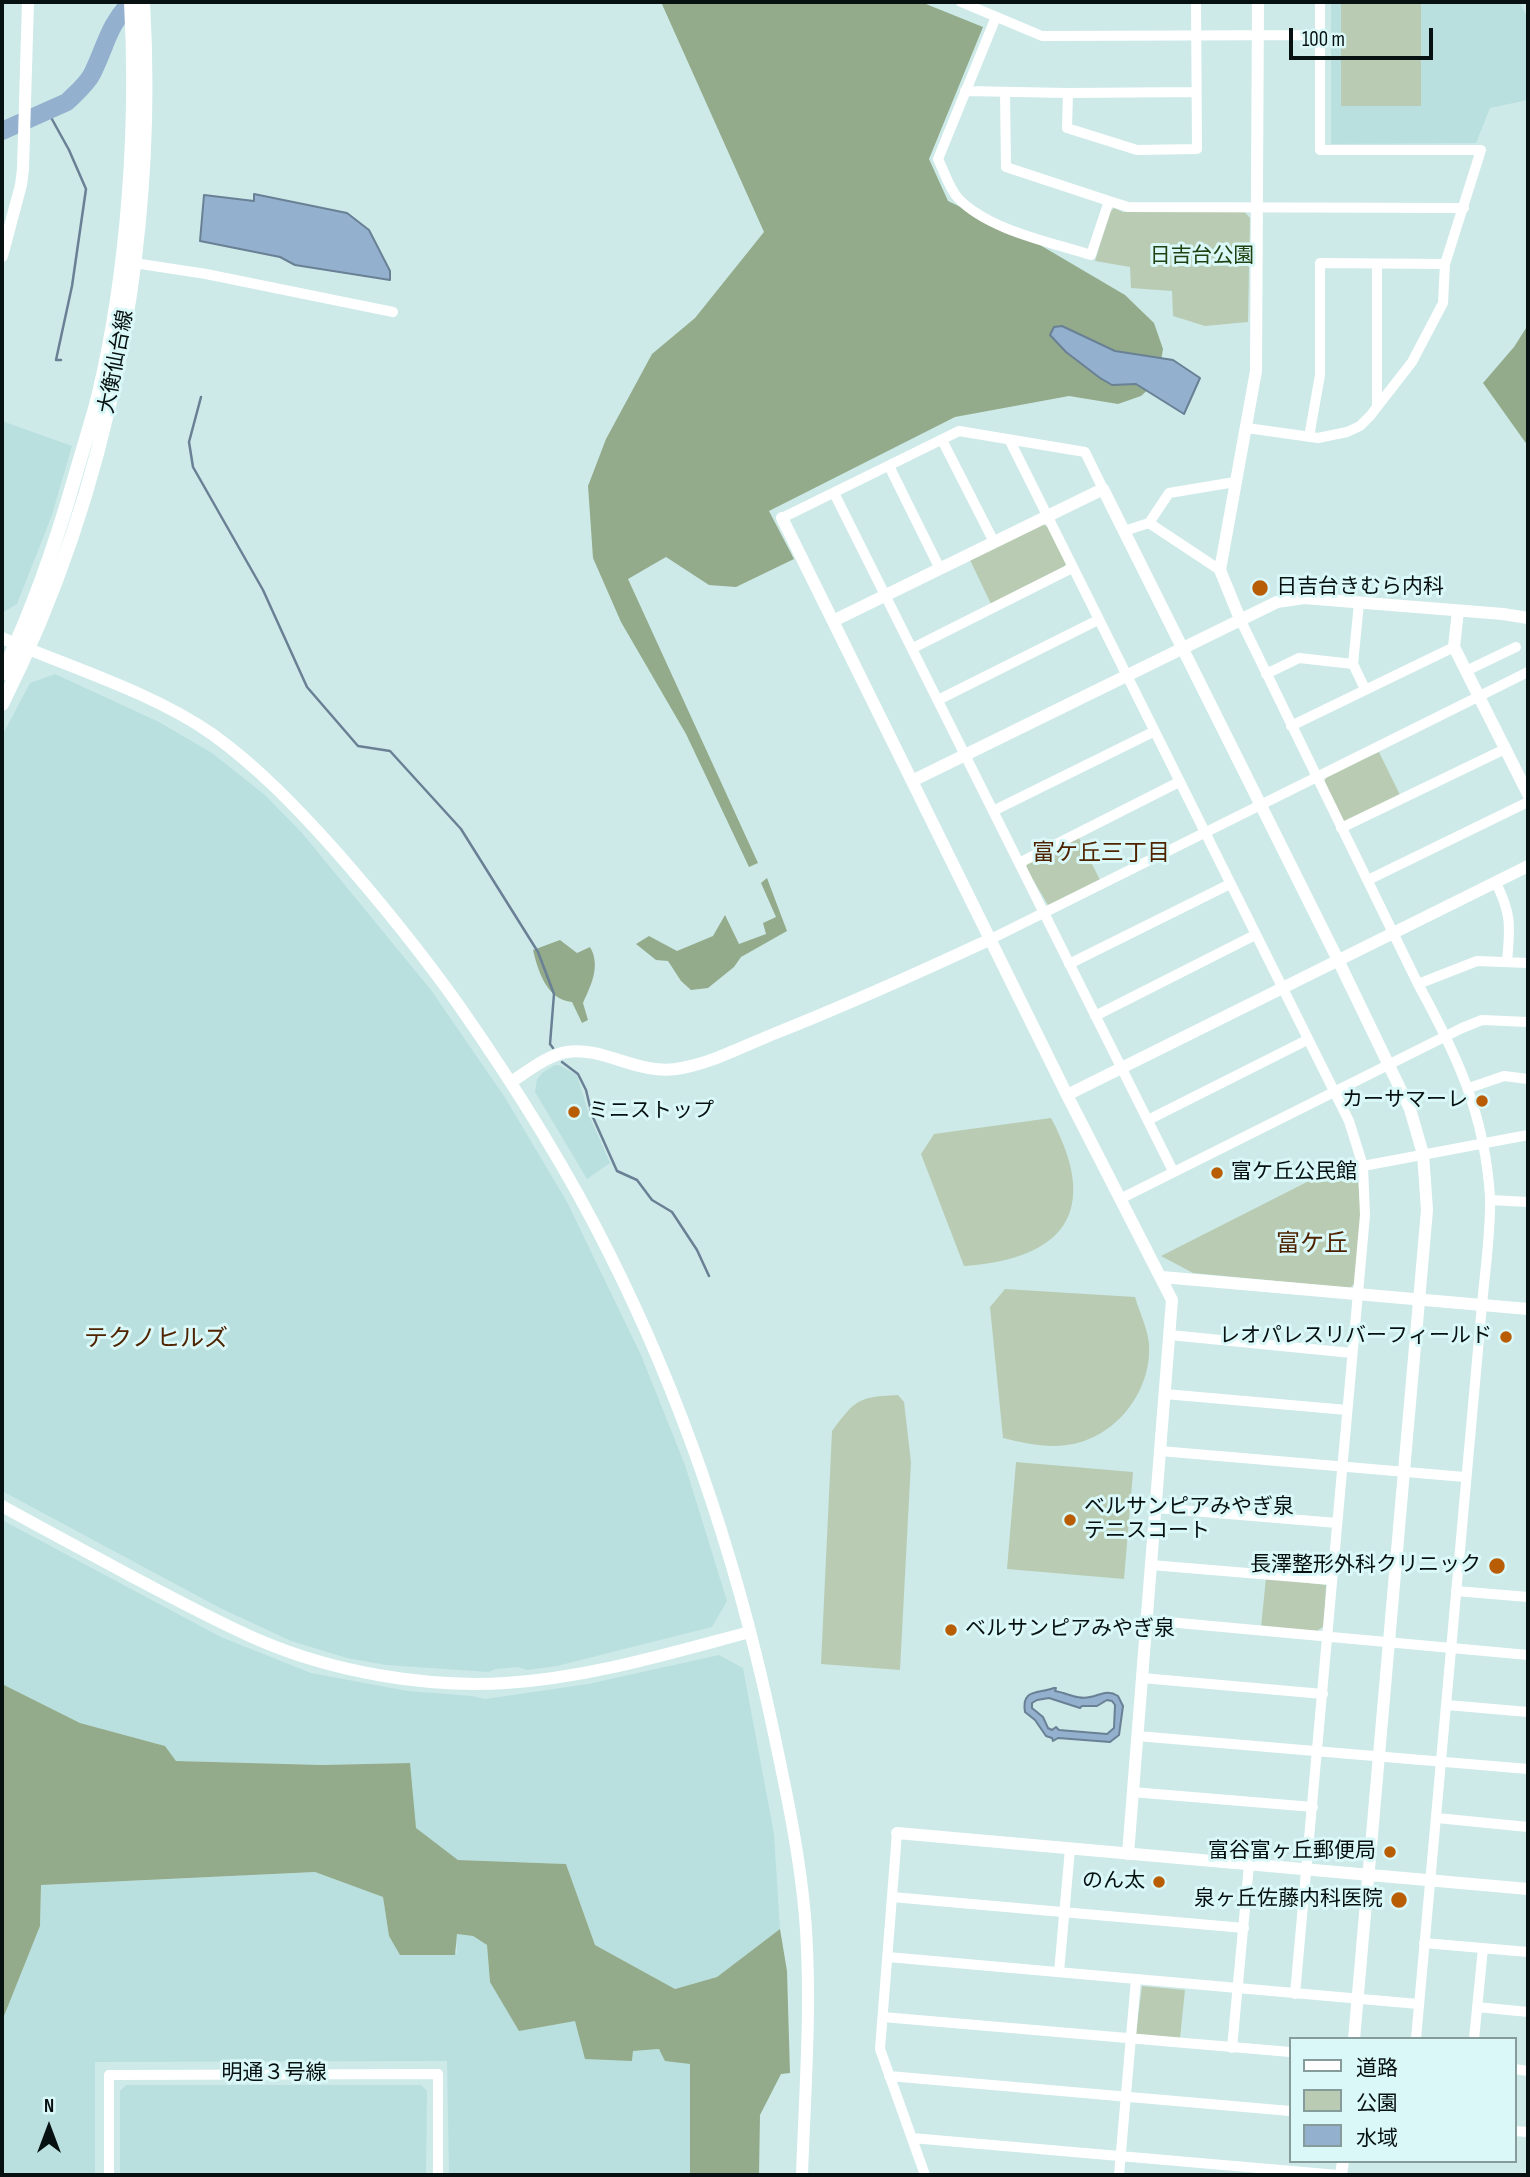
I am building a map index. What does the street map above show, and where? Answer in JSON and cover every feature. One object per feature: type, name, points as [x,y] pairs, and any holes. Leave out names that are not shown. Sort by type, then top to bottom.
[{"type":"main road","name":"大衡仙台線","points":[[2,674],[59,533],[99,394],[111,333],[120,276],[131,153],[131,2]]},
{"type":"main road","name":"大衡仙台線","points":[[2,705],[15,643],[72,538],[115,385],[134,263],[144,150],[144,9]]},
{"type":"street","points":[[2,256],[21,185],[26,110],[28,2]]},
{"type":"street","points":[[961,2],[1042,36],[1320,35]]},
{"type":"street","points":[[1068,93],[1068,128],[1137,150],[1197,149],[1196,2]]},
{"type":"street","points":[[1258,2],[1256,371],[1220,570],[1266,674],[1446,1036],[1469,1088],[1485,1143],[1490,1200],[1416,2037]]},
{"type":"street","points":[[1247,428],[1318,438],[1347,432],[1360,426],[1377,407],[1412,362],[1443,303],[1445,264],[1481,150],[1320,150],[1321,2]]},
{"type":"street","points":[[996,17],[938,159],[957,197],[979,215],[1016,232],[1091,255],[1109,201]]},
{"type":"street","points":[[965,91],[1196,92]]},
{"type":"street","points":[[1005,93],[1006,167],[1128,207],[1464,208]]},
{"type":"street","points":[[134,263],[206,274],[393,312]]},
{"type":"street","points":[[1309,437],[1320,375],[1320,263],[1445,264]]},
{"type":"street","points":[[1377,264],[1377,407]]},
{"type":"street","points":[[1128,1854],[1172,1300],[1067,1095],[782,518],[960,431],[1085,452],[1390,1064],[1410,1109],[1423,1154],[1427,1210],[1354,2037]]},
{"type":"street","points":[[942,440],[994,542]]},
{"type":"street","points":[[1010,441],[1349,1121],[1363,1166],[1365,1215],[1295,1994]]},
{"type":"street","points":[[889,466],[940,569]]},
{"type":"street","points":[[1124,531],[1149,523],[1169,493],[1235,482]]},
{"type":"street","points":[[833,621],[1103,489]]},
{"type":"street","points":[[834,493],[1173,1171]]},
{"type":"street","points":[[1149,523],[1220,570]]},
{"type":"street","points":[[913,648],[1072,568]]},
{"type":"street","points":[[912,781],[1240,619],[1286,600],[1304,598],[1528,618]]},
{"type":"street","points":[[1359,603],[1353,664],[1365,689]]},
{"type":"street","points":[[1458,611],[1454,647],[1528,794]]},
{"type":"street","points":[[938,700],[1098,620]]},
{"type":"street","points":[[15,643],[191,720],[267,779],[374,894],[441,980],[511,1082],[558,1159],[608,1250],[649,1338],[696,1452],[723,1534],[750,1632],[789,1807],[804,1914],[809,2002],[802,2175]]},
{"type":"street","points":[[1291,726],[1454,647]]},
{"type":"street","points":[[1466,671],[1516,647]]},
{"type":"street","points":[[1266,674],[1299,658],[1353,664]]},
{"type":"street","points":[[511,1082],[566,1052],[581,1051],[651,1070],[684,1068],[727,1053],[875,993],[1044,914],[1528,672]]},
{"type":"street","points":[[993,811],[1153,732]]},
{"type":"street","points":[[1341,828],[1505,748]]},
{"type":"street","points":[[1019,863],[1179,782]]},
{"type":"street","points":[[1368,880],[1528,802]]},
{"type":"street","points":[[1067,1095],[1528,866]]},
{"type":"street","points":[[1496,883],[1507,905],[1510,924],[1507,962]]},
{"type":"street","points":[[1069,964],[1230,884]]},
{"type":"street","points":[[1095,1016],[1255,935]]},
{"type":"street","points":[[1418,984],[1477,961],[1528,963]]},
{"type":"street","points":[[1119,1199],[1482,1020],[1528,1022]]},
{"type":"street","points":[[1148,1120],[1307,1040]]},
{"type":"street","points":[[1469,1088],[1504,1076],[1528,1079]]},
{"type":"street","points":[[1363,1166],[1528,1135]]},
{"type":"street","points":[[1490,1200],[1528,1202]]},
{"type":"street","points":[[1162,1277],[1528,1309]]},
{"type":"street","points":[[1170,1335],[1352,1353]]},
{"type":"street","points":[[1165,1394],[1347,1410]]},
{"type":"street","points":[[1160,1451],[1465,1477]]},
{"type":"street","points":[[2,1506],[210,1618],[264,1642],[346,1669],[400,1679],[503,1684],[530,1681],[618,1666],[750,1632]]},
{"type":"street","points":[[1156,1508],[1337,1523]]},
{"type":"street","points":[[1151,1565],[1332,1580]]},
{"type":"street","points":[[1457,1591],[1528,1597]]},
{"type":"street","points":[[1146,1620],[1528,1655]]},
{"type":"street","points":[[1142,1678],[1323,1694]]},
{"type":"street","points":[[1447,1705],[1528,1712]]},
{"type":"street","points":[[1138,1735],[1528,1769]]},
{"type":"street","points":[[1132,1792],[1313,1807]]},
{"type":"street","points":[[1437,1818],[1528,1827]]},
{"type":"street","points":[[925,2175],[880,2049],[897,1833],[1528,1889]]},
{"type":"street","points":[[1059,1972],[1070,1849]]},
{"type":"street","points":[[1232,2048],[1249,1865]]},
{"type":"street","points":[[892,1897],[1244,1928]]},
{"type":"street","points":[[1424,1943],[1528,1952]]},
{"type":"street","points":[[1474,2037],[1483,1948]]},
{"type":"street","points":[[888,1957],[1418,2004]]},
{"type":"street","points":[[1119,2175],[1136,1979]]},
{"type":"street","points":[[1477,2007],[1528,2012]]},
{"type":"street","points":[[883,2017],[1288,2053]]},
{"type":"street","name":"明通３号線","points":[[109,2175],[109,2075],[261,2074],[438,2074],[438,2175]]},
{"type":"street","points":[[889,2076],[1288,2112]]},
{"type":"street","points":[[912,2138],[1340,2175]]},
{"type":"shaded area","points":[[1331,2],[1519,2],[1528,18],[1528,100],[1490,108],[1476,143],[1331,144]]},
{"type":"shaded area","points":[[2,421],[72,446],[52,515],[17,604],[2,613]]},
{"type":"shaded area","points":[[55,674],[159,722],[212,753],[265,795],[303,834],[431,990],[504,1096],[566,1200],[641,1355],[685,1465],[727,1601],[712,1627],[557,1666],[527,1670],[518,1667],[488,1672],[386,1665],[347,1658],[291,1641],[220,1608],[2,1491],[2,736],[30,683]]},
{"type":"shaded area","points":[[555,1065],[577,1075],[589,1115],[610,1163],[587,1179],[535,1092],[537,1079]]},
{"type":"shaded area","points":[[2,1520],[221,1637],[311,1673],[408,1691],[485,1699],[588,1684],[719,1655],[743,1668],[774,1834],[780,1929],[717,1977],[675,1989],[595,1945],[566,1864],[458,1860],[415,1828],[409,1763],[322,1765],[176,1761],[165,1746],[80,1723],[2,1684]]},
{"type":"shaded area","points":[[315,1872],[383,1897],[389,1936],[457,1953],[456,1934],[473,1936],[487,1945],[490,1982],[575,2021],[632,2061],[633,2051],[660,2049],[690,2064],[690,2175],[449,2175],[447,2061],[95,2062],[95,2175],[2,2175],[2,2021],[40,1926],[41,1885]]},
{"type":"shaded area","points":[[126,2085],[421,2085],[427,2091],[426,2175],[120,2175],[120,2091]]},
{"type":"green space","points":[[661,2],[921,2],[983,27],[929,159],[948,201],[1040,245],[1125,295],[1154,323],[1163,349],[1159,373],[1151,387],[1141,396],[1118,404],[1069,396],[955,417],[769,511],[794,559],[736,587],[709,585],[666,557],[628,579],[758,863],[749,867],[686,734],[621,622],[593,558],[588,486],[606,439],[652,354],[695,318],[764,232]]},
{"type":"green space","points":[[1341,2],[1421,2],[1421,106],[1341,106]]},
{"type":"green space","name":"日吉台公園","points":[[1114,208],[1123,212],[1244,211],[1250,218],[1248,322],[1205,326],[1173,316],[1172,291],[1131,288],[1130,267],[1095,261],[1110,212]]},
{"type":"green space","points":[[1528,325],[1528,446],[1483,383],[1514,347]]},
{"type":"green space","points":[[1042,524],[1048,527],[1066,564],[1063,568],[991,604],[970,560]]},
{"type":"green space","points":[[1379,752],[1400,795],[1348,822],[1340,820],[1324,783],[1327,775]]},
{"type":"green space","points":[[1079,838],[1101,882],[1048,905],[1026,868],[1028,862]]},
{"type":"green space","points":[[767,878],[787,931],[741,957],[734,967],[708,988],[691,990],[681,981],[668,961],[656,960],[636,944],[649,936],[677,951],[713,936],[725,915],[739,944],[766,934],[763,923],[776,917],[761,883]]},
{"type":"green space","points":[[560,940],[577,953],[590,947],[595,961],[594,975],[583,1003],[588,1020],[582,1023],[572,1002],[563,1000],[550,990],[535,958],[533,950]]},
{"type":"green space","points":[[1051,1118],[1066,1151],[1073,1179],[1072,1204],[1064,1224],[1049,1241],[1027,1253],[999,1261],[964,1266],[921,1154],[934,1134]]},
{"type":"green space","points":[[1357,1169],[1361,1214],[1355,1283],[1350,1288],[1193,1273],[1161,1256],[1307,1182]]},
{"type":"green space","points":[[1005,1289],[1135,1297],[1148,1338],[1148,1362],[1137,1395],[1115,1423],[1084,1441],[1067,1445],[1043,1445],[1003,1438],[990,1307]]},
{"type":"green space","points":[[898,1395],[904,1402],[911,1462],[900,1670],[821,1664],[832,1431],[859,1402],[874,1397]]},
{"type":"green space","name":"ベルサンピアみやぎ泉 テニスコート","points":[[1016,1462],[1133,1472],[1124,1579],[1007,1569]]},
{"type":"green space","points":[[1266,1578],[1326,1585],[1324,1626],[1317,1631],[1261,1627]]},
{"type":"green space","points":[[2,1684],[80,1723],[165,1746],[176,1761],[322,1765],[410,1763],[416,1828],[458,1860],[566,1864],[595,1945],[675,1989],[717,1977],[780,1929],[787,1971],[790,2073],[781,2074],[760,2115],[759,2175],[690,2175],[690,2064],[665,2061],[659,2049],[633,2051],[632,2061],[585,2059],[575,2021],[519,2031],[490,1982],[487,1945],[473,1936],[457,1934],[455,1955],[400,1955],[389,1936],[383,1897],[315,1872],[41,1885],[40,1926],[2,2021]]},
{"type":"green space","points":[[1142,1986],[1185,1990],[1180,2038],[1136,2034]]},
{"type":"water","points":[[254,194],[347,213],[369,230],[390,271],[390,280],[295,265],[280,257],[200,241],[204,195],[254,201]]},
{"type":"water","points":[[1062,326],[1115,351],[1173,360],[1200,378],[1184,414],[1136,384],[1112,385],[1100,378],[1066,352],[1050,335],[1054,327]]},
{"type":"water","points":[[1056,1688],[1055,1691],[1081,1698],[1107,1693],[1118,1696],[1123,1706],[1119,1735],[1110,1742],[1058,1738],[1053,1741],[1046,1736],[1035,1720],[1025,1712],[1024,1704],[1032,1693]],"holes":[[[1049,1698],[1080,1708],[1112,1701],[1115,1705],[1114,1728],[1107,1734],[1059,1730],[1056,1727],[1052,1730],[1032,1708],[1032,1703]]]},
{"type":"waterway","points":[[2,131],[67,102],[81,89],[92,74],[112,28],[131,2]]},
{"type":"waterway","points":[[48,112],[86,189],[72,286],[56,360],[61,360]]},
{"type":"waterway","points":[[201,397],[189,442],[193,467],[263,590],[307,687],[358,746],[390,751],[461,829],[538,952],[554,994],[550,1044],[553,1048]]},
{"type":"waterway","points":[[562,1062],[578,1074],[586,1090],[592,1115],[617,1171],[637,1180],[652,1200],[672,1212],[697,1250],[709,1276]]},
{"type":"place","name":"日吉台きむら内科","points":[[1260,588]]},
{"type":"place","name":"カーサマーレ","points":[[1482,1101]]},
{"type":"place","name":"ミニストップ","points":[[574,1112]]},
{"type":"place","name":"富ケ丘公民館","points":[[1217,1173]]},
{"type":"place","name":"レオパレスリバーフィールド","points":[[1506,1337]]},
{"type":"place","name":"ベルサンピアみやぎ泉 テニスコート","points":[[1070,1520]]},
{"type":"place","name":"長澤整形外科クリニック","points":[[1497,1566]]},
{"type":"place","name":"ベルサンピアみやぎ泉","points":[[951,1630]]},
{"type":"place","name":"富谷富ヶ丘郵便局","points":[[1390,1852]]},
{"type":"place","name":"のん太","points":[[1159,1882]]},
{"type":"place","name":"泉ヶ丘佐藤内科医院","points":[[1399,1900]]},
{"type":"district","name":"富ケ丘三丁目","points":[[1101,854]]},
{"type":"district","name":"富ケ丘","points":[[1312,1245]]},
{"type":"district","name":"テクノヒルズ","points":[[156,1340]]}]
